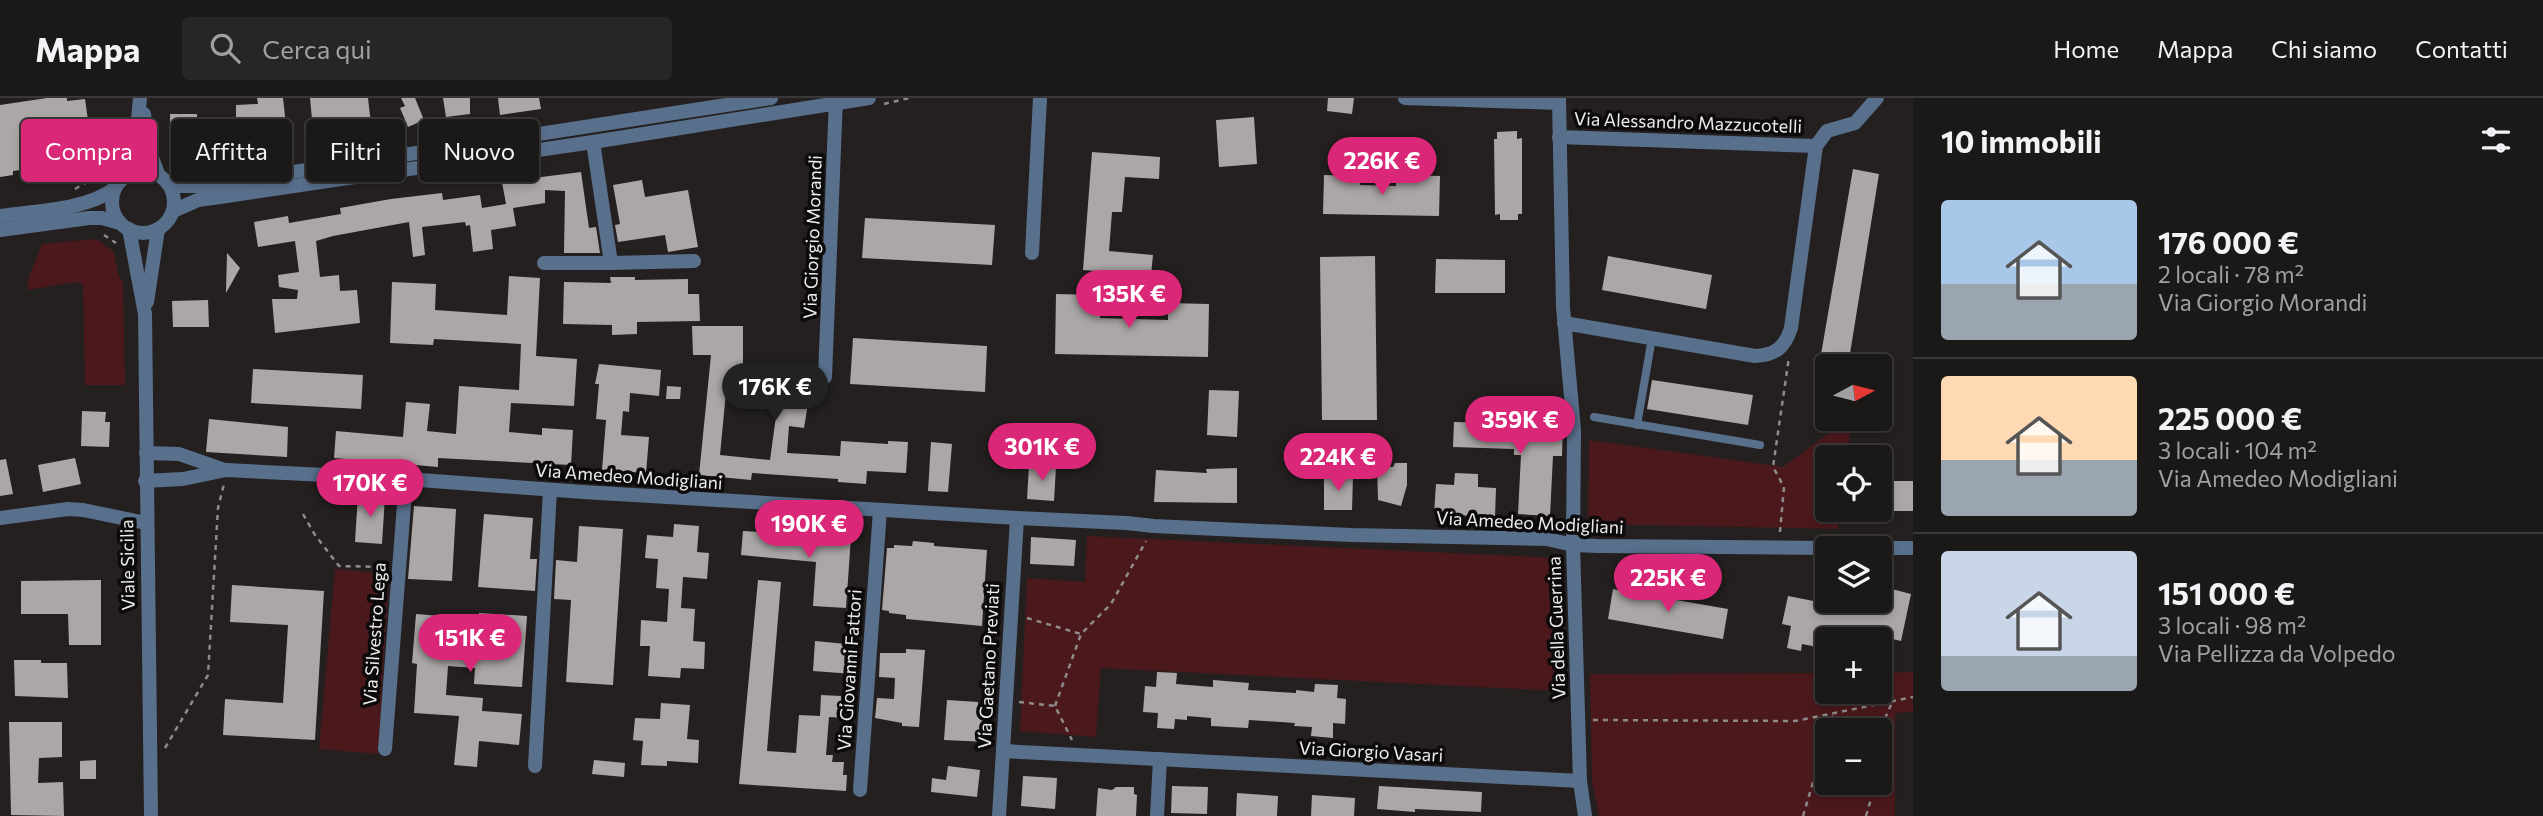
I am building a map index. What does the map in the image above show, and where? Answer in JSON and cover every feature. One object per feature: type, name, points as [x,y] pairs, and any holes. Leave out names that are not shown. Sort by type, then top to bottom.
[{"type":"street","points":[[138,119],[141,98]]},
{"type":"street","points":[[0,230],[89,218],[145,233],[158,229],[167,222],[173,211],[174,197],[162,178],[148,145],[141,98]]},
{"type":"street","points":[[157,176],[178,186],[203,186],[771,98]]},
{"type":"street","points":[[173,211],[193,202],[220,197],[869,98]]},
{"type":"street","points":[[1032,253],[1040,98]]},
{"type":"street","name":"Via della Guerrina","points":[[1405,98],[1559,101],[1564,323],[1574,430],[1573,545],[1580,781],[1585,816]]},
{"type":"street","name":"Via Alessandro Mazzucotelli","points":[[1787,340],[1816,146],[1827,131],[1855,123],[1877,98]]},
{"type":"street","name":"Via Giorgio Morandi","points":[[825,377],[836,101]]},
{"type":"street","name":"Via Alessandro Mazzucotelli","points":[[1559,138],[1816,146]]},
{"type":"street","points":[[593,142],[611,263]]},
{"type":"street","points":[[0,216],[87,202],[104,196],[120,182]]},
{"type":"street","points":[[120,182],[112,204],[124,226]]},
{"type":"street","name":"Viale Sicilia","points":[[124,226],[145,314]]},
{"type":"street","name":"Viale Sicilia","points":[[151,816],[145,314],[158,229]]},
{"type":"street","points":[[544,263],[694,261]]},
{"type":"street","points":[[1564,323],[1755,356],[1768,355],[1781,348],[1787,340]]},
{"type":"street","name":"Via Amedeo Modigliani","points":[[146,453],[179,454],[226,470]]},
{"type":"street","name":"Via Amedeo Modigliani","points":[[145,481],[183,479],[226,470],[1154,526],[1351,535],[1547,539],[1573,545],[1815,548]]},
{"type":"street","name":"Via Silvestro Lega","points":[[385,749],[406,479]]},
{"type":"street","points":[[535,766],[550,490]]},
{"type":"street","points":[[0,518],[83,510],[146,523]]},
{"type":"street","name":"Via Giovanni Fattori","points":[[860,790],[880,510]]},
{"type":"street","name":"Via Gaetano Previati","points":[[999,816],[1017,518]]},
{"type":"street","points":[[1892,548],[1913,548]]},
{"type":"street","name":"Via Giorgio Vasari","points":[[1003,751],[1580,781]]},
{"type":"street","points":[[1157,816],[1160,759]]},
{"type":"lane","points":[[1637,425],[1652,338]]},
{"type":"lane","points":[[1594,418],[1760,445]]},
{"type":"path","points":[[66,191],[87,182]]},
{"type":"path","points":[[102,234],[112,239],[118,247]]},
{"type":"path","points":[[1779,547],[1784,487],[1773,467],[1790,364],[1787,340]]},
{"type":"path","points":[[150,758],[168,745],[208,676],[218,508],[226,470]]},
{"type":"path","points":[[303,514],[339,566],[399,568]]},
{"type":"path","points":[[1080,755],[1055,706],[1081,634],[1111,604],[1154,526]]},
{"type":"path","points":[[1011,613],[1081,634]]},
{"type":"path","points":[[1578,720],[1796,721],[1913,697]]},
{"type":"path","points":[[1006,700],[1055,706]]},
{"type":"path","points":[[1885,718],[1893,700]]},
{"type":"path","points":[[1832,718],[1834,712]]},
{"type":"path","points":[[1803,816],[1815,776]]},
{"type":"path","points":[[1866,816],[1872,795]]},
{"type":"shaded area","points":[[97,239],[114,252],[118,274],[123,283],[125,385],[85,385],[83,284],[75,282],[27,290],[30,274],[42,244]]},
{"type":"shaded area","points":[[1831,431],[1850,431],[1849,445],[1815,445],[1815,522],[1839,522],[1838,529],[1588,524],[1589,440],[1783,467]]},
{"type":"shaded area","points":[[1087,536],[1558,558],[1562,691],[1101,668],[1096,737],[1020,731],[1027,578],[1085,582]]},
{"type":"shaded area","points":[[335,569],[389,574],[378,754],[319,749]]},
{"type":"shaded area","points":[[1913,672],[1913,712],[1895,713],[1895,816],[1599,816],[1592,780],[1590,674],[1815,673],[1815,704],[1892,704],[1892,673]]},
{"type":"building","points":[[47,98],[67,98],[67,101],[85,99],[88,119],[21,119],[21,170],[13,171],[13,175],[0,177],[0,105]]},
{"type":"building","points":[[257,98],[283,98],[285,119],[236,119],[236,105],[258,104]]},
{"type":"building","points":[[310,98],[368,98],[370,119],[312,119]]},
{"type":"building","points":[[401,98],[415,98],[424,119],[408,127],[400,108],[405,106]]},
{"type":"building","points":[[443,98],[470,98],[470,114],[446,117]]},
{"type":"building","points":[[498,98],[539,98],[541,109],[500,115]]},
{"type":"building","points":[[1328,98],[1354,98],[1352,114],[1327,111]]},
{"type":"building","points":[[170,114],[197,114],[197,119],[171,119],[170,140]]},
{"type":"building","points":[[1254,117],[1257,164],[1219,167],[1216,120]]},
{"type":"building","points":[[1517,131],[1517,139],[1522,138],[1522,214],[1518,214],[1518,220],[1500,220],[1500,214],[1495,215],[1494,139],[1497,139],[1497,132]]},
{"type":"building","points":[[1092,152],[1160,157],[1159,179],[1125,177],[1122,212],[1112,212],[1109,251],[1153,255],[1151,275],[1083,270]]},
{"type":"building","points":[[1853,169],[1879,174],[1850,354],[1821,354]]},
{"type":"building","points":[[581,172],[589,228],[596,227],[600,253],[564,253],[565,191],[545,190],[545,203],[513,208],[516,226],[491,230],[493,249],[473,252],[470,225],[466,226],[465,222],[422,227],[425,255],[413,257],[409,222],[333,236],[316,241],[320,277],[339,275],[340,291],[357,290],[360,323],[275,333],[272,299],[297,299],[298,290],[279,287],[278,275],[299,272],[295,241],[258,247],[254,222],[288,216],[289,223],[341,214],[340,208],[442,193],[443,200],[480,195],[482,208],[506,204],[502,182],[539,182],[539,177]]},
{"type":"building","points":[[1324,175],[1360,176],[1360,185],[1396,186],[1396,175],[1440,176],[1439,216],[1323,214]]},
{"type":"building","points":[[642,180],[645,197],[688,190],[698,247],[668,252],[665,235],[618,242],[615,225],[620,224],[613,185]]},
{"type":"building","points":[[865,218],[995,225],[992,265],[862,258]]},
{"type":"building","points":[[227,253],[240,268],[226,293]]},
{"type":"building","points":[[1375,256],[1377,420],[1322,420],[1320,257]]},
{"type":"building","points":[[1608,256],[1712,275],[1706,309],[1602,290]]},
{"type":"building","points":[[1436,259],[1505,260],[1505,293],[1435,293]]},
{"type":"building","points":[[509,276],[540,278],[536,356],[577,359],[574,406],[511,403],[509,432],[542,435],[542,428],[573,430],[571,465],[438,458],[438,467],[334,458],[336,431],[403,437],[406,402],[430,404],[427,431],[456,434],[459,386],[519,390],[521,344],[434,339],[433,345],[390,343],[392,282],[436,284],[435,310],[507,315]]},
{"type":"building","points":[[610,277],[635,277],[635,280],[688,279],[688,294],[699,294],[700,321],[637,322],[637,334],[612,335],[612,325],[563,324],[564,282],[611,283]]},
{"type":"building","points":[[1056,294],[1100,295],[1100,318],[1168,320],[1168,303],[1209,304],[1208,357],[1055,354]]},
{"type":"building","points":[[208,300],[209,327],[173,327],[172,301]]},
{"type":"building","points":[[692,326],[743,326],[743,375],[776,378],[774,397],[726,392],[720,455],[770,460],[780,387],[810,391],[804,428],[789,426],[787,453],[840,456],[841,441],[888,444],[888,441],[908,442],[906,473],[867,471],[866,484],[838,482],[838,479],[752,473],[751,480],[699,475],[711,355],[693,355]]},
{"type":"building","points":[[853,338],[987,346],[985,392],[850,384]]},
{"type":"building","points":[[599,364],[661,370],[659,396],[630,393],[629,412],[623,411],[621,435],[649,437],[646,473],[602,470],[606,420],[596,419],[599,384],[595,384]]},
{"type":"building","points":[[253,369],[363,375],[361,409],[251,403]]},
{"type":"building","points":[[1652,380],[1753,395],[1748,425],[1647,409]]},
{"type":"building","points":[[667,386],[681,387],[680,399],[666,399]]},
{"type":"building","points":[[1209,390],[1239,391],[1237,437],[1207,435]]},
{"type":"building","points":[[82,411],[106,412],[105,422],[110,422],[109,447],[81,446]]},
{"type":"building","points":[[209,419],[288,427],[287,457],[206,452]]},
{"type":"building","points":[[1454,422],[1563,425],[1562,456],[1553,456],[1550,516],[1518,514],[1521,455],[1514,455],[1514,449],[1453,447]]},
{"type":"building","points":[[931,442],[952,444],[948,492],[928,491]]},
{"type":"building","points":[[75,458],[81,484],[43,492],[38,465]]},
{"type":"building","points":[[6,459],[13,494],[0,496],[0,460]]},
{"type":"building","points":[[1395,463],[1407,463],[1407,485],[1401,506],[1378,500],[1377,466],[1393,467]]},
{"type":"building","points":[[1029,465],[1056,466],[1054,501],[1027,499]]},
{"type":"building","points":[[1237,468],[1237,503],[1154,502],[1156,470],[1207,473],[1206,469]]},
{"type":"building","points":[[1455,473],[1478,474],[1478,487],[1496,488],[1495,517],[1434,514],[1436,484],[1454,485]]},
{"type":"building","points":[[1324,476],[1353,476],[1352,510],[1324,510]]},
{"type":"building","points":[[1892,481],[1913,481],[1913,511],[1892,511]]},
{"type":"building","points":[[358,495],[385,496],[382,544],[355,542]]},
{"type":"building","points":[[414,506],[456,509],[452,581],[408,579]]},
{"type":"building","points":[[484,514],[533,518],[530,559],[537,559],[535,591],[478,587]]},
{"type":"building","points":[[674,524],[699,526],[697,552],[709,553],[707,579],[683,577],[681,608],[695,609],[693,641],[705,642],[704,669],[681,668],[680,678],[648,676],[650,646],[640,646],[641,620],[667,622],[669,589],[656,588],[658,559],[645,558],[647,535],[673,537]]},
{"type":"building","points":[[579,526],[623,529],[613,685],[566,682],[571,600],[554,599],[556,560],[577,562]]},
{"type":"building","points":[[743,531],[851,537],[846,608],[813,606],[816,562],[741,555]]},
{"type":"building","points":[[1031,537],[1076,540],[1074,566],[1030,564]]},
{"type":"building","points":[[913,541],[934,543],[934,546],[987,550],[982,626],[906,619],[906,615],[882,610],[887,548],[894,548],[894,545],[912,546]]},
{"type":"building","points":[[101,580],[101,645],[69,645],[68,614],[21,614],[21,581]]},
{"type":"building","points":[[758,580],[781,582],[767,751],[796,753],[799,715],[820,716],[821,695],[841,696],[841,701],[846,701],[845,718],[829,717],[826,755],[833,755],[832,762],[844,762],[846,791],[739,784]]},
{"type":"building","points":[[232,585],[324,591],[315,740],[223,735],[225,699],[283,703],[288,625],[230,622]]},
{"type":"building","points":[[1613,589],[1728,609],[1723,639],[1608,619]]},
{"type":"building","points":[[1892,589],[1911,594],[1901,641],[1892,639],[1892,627],[1832,625],[1815,627],[1815,647],[1802,644],[1801,651],[1787,648],[1791,626],[1782,624],[1788,596],[1815,601],[1815,613],[1892,613]]},
{"type":"building","points":[[479,613],[527,616],[522,687],[474,684],[475,668],[448,666],[446,695],[483,698],[482,711],[522,714],[519,745],[479,741],[477,767],[454,765],[459,716],[414,713],[417,664],[412,663],[416,614],[479,619]]},
{"type":"building","points":[[815,641],[857,645],[854,674],[813,671]]},
{"type":"building","points":[[906,649],[925,650],[919,727],[902,726],[902,723],[875,718],[877,698],[894,699],[895,678],[879,677],[880,653],[906,653]]},
{"type":"building","points":[[14,660],[67,663],[68,698],[15,696]]},
{"type":"building","points":[[1157,672],[1177,673],[1176,684],[1213,687],[1213,680],[1249,683],[1248,690],[1314,692],[1315,684],[1338,685],[1337,698],[1346,699],[1345,724],[1333,723],[1333,738],[1311,736],[1312,727],[1294,726],[1295,723],[1249,720],[1248,728],[1211,726],[1211,718],[1187,716],[1187,720],[1175,719],[1174,729],[1157,728],[1158,713],[1143,712],[1145,686],[1156,687]]},
{"type":"building","points":[[947,700],[978,702],[978,715],[988,715],[987,742],[944,740]]},
{"type":"building","points":[[661,703],[690,705],[687,739],[699,740],[698,763],[667,761],[667,766],[641,765],[643,741],[633,740],[635,718],[660,719]]},
{"type":"building","points":[[9,722],[62,722],[62,757],[39,758],[38,783],[63,782],[64,816],[11,815]]},
{"type":"building","points":[[96,760],[96,779],[80,779],[80,761]]},
{"type":"building","points":[[594,760],[625,763],[624,777],[592,774]]},
{"type":"building","points":[[948,766],[980,770],[977,797],[931,792],[932,778],[946,780]]},
{"type":"building","points":[[1023,776],[1057,778],[1055,809],[1021,806]]},
{"type":"building","points":[[1172,786],[1208,787],[1207,814],[1171,813]]},
{"type":"building","points":[[1379,786],[1482,792],[1481,812],[1377,809]]},
{"type":"building","points":[[1116,787],[1134,787],[1134,794],[1137,795],[1136,816],[1096,816],[1098,788],[1112,790]]},
{"type":"building","points":[[1237,793],[1278,796],[1277,816],[1236,816]]},
{"type":"building","points":[[1312,795],[1355,798],[1354,816],[1311,816]]}]
